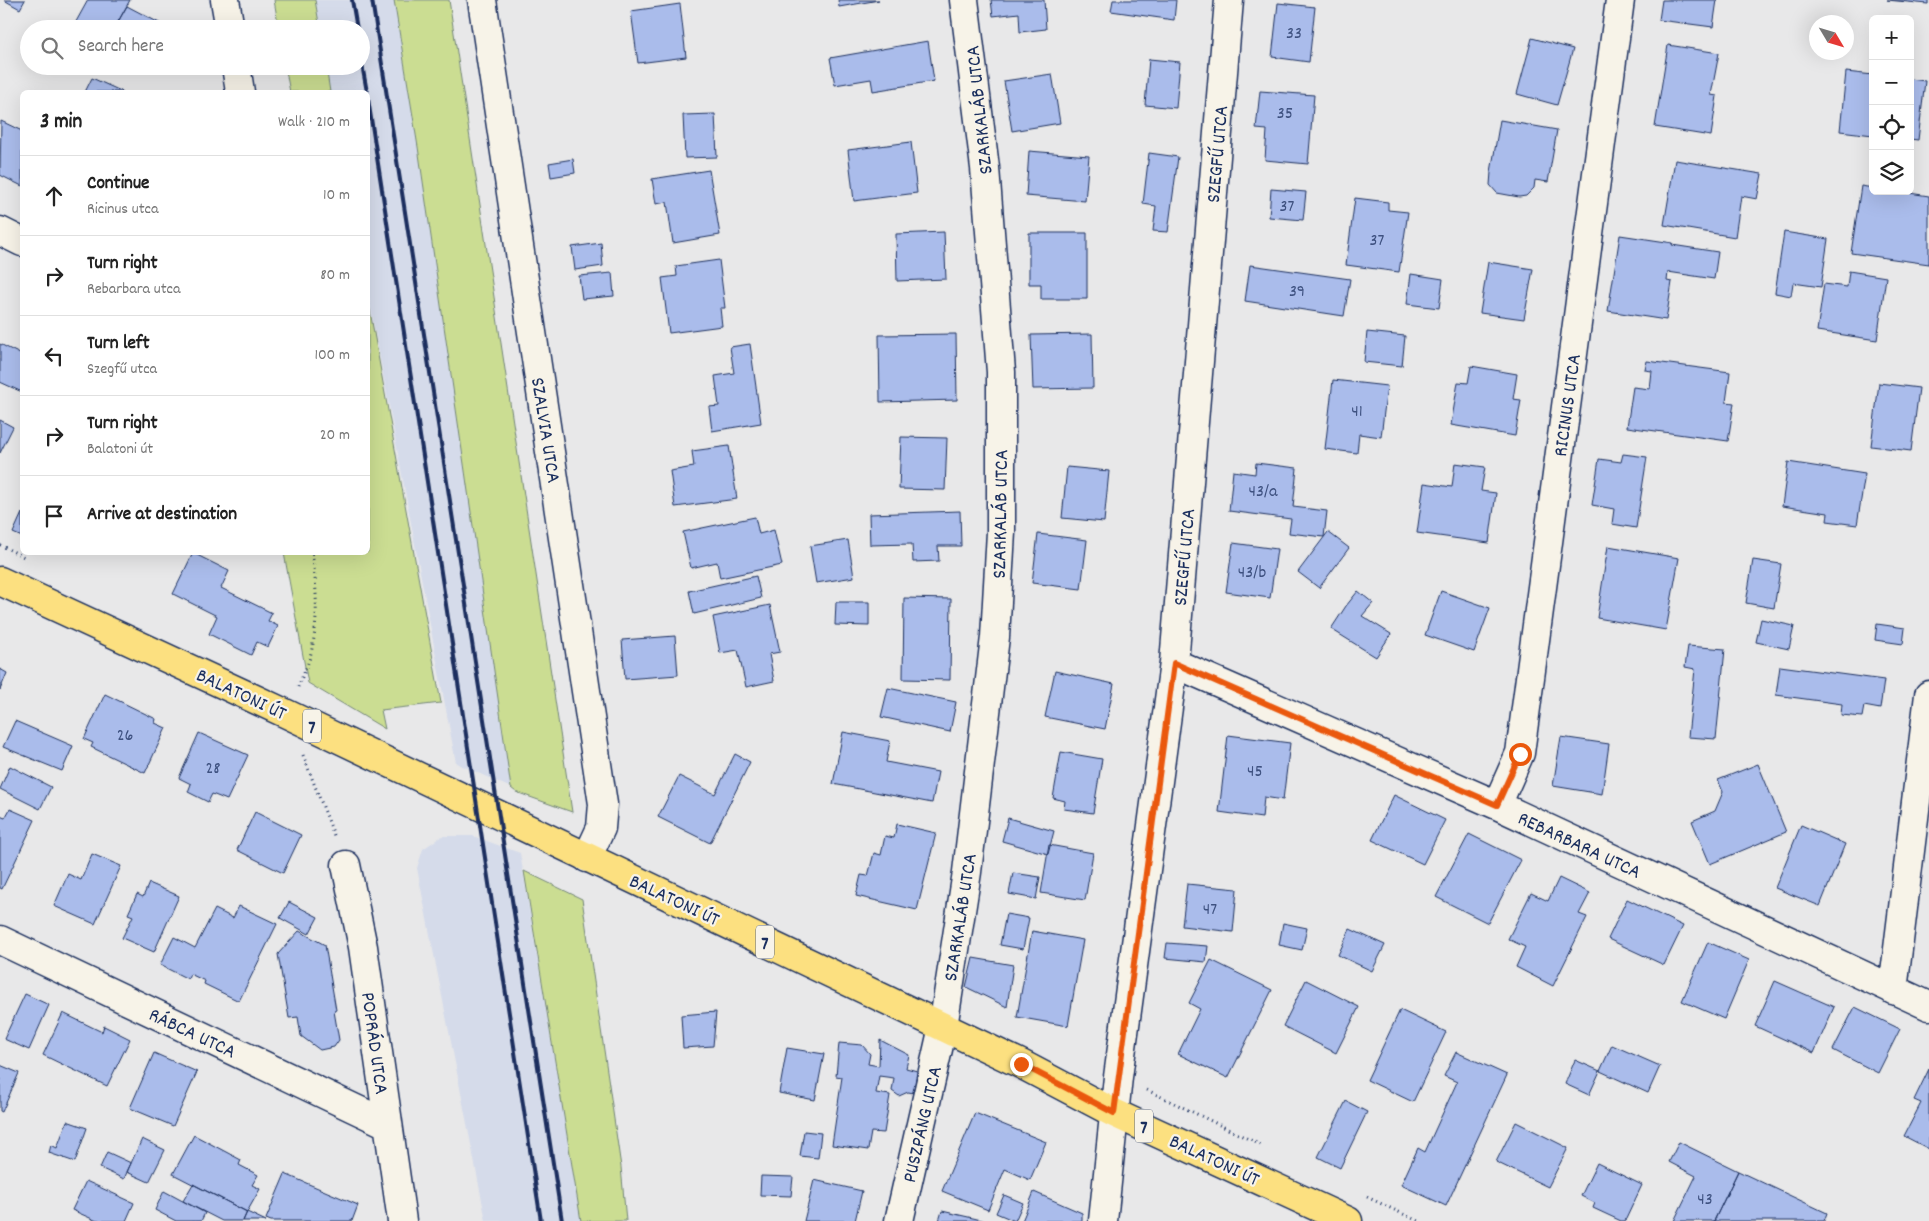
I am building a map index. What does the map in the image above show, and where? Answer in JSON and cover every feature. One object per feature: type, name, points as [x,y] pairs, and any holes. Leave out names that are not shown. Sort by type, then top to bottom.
[{"type":"main road","name":"BALATONI ÚT","points":[[0,581],[287,714],[1021,1064],[1114,1113],[1348,1221]]},
{"type":"street","points":[[225,0],[228,20]]},
{"type":"street","name":"SZALVIA UTCA","points":[[482,0],[604,804],[601,828],[587,858]]},
{"type":"street","name":"SZARKALÁB UTCA","points":[[943,1027],[967,872],[994,646],[1000,532],[1000,372],[985,168],[964,0]]},
{"type":"street","name":"SZEGFŰ UTCA","points":[[1103,1221],[1114,1113],[1174,663],[1229,0]]},
{"type":"street","name":"RICINUS UTCA","points":[[1497,805],[1520,754],[1620,0]]},
{"type":"street","points":[[237,75],[240,90]]},
{"type":"street","points":[[0,231],[20,241]]},
{"type":"street","name":"REBARBARA UTCA","points":[[1174,663],[1497,805],[1929,1006]]},
{"type":"street","points":[[1894,990],[1929,695]]},
{"type":"street","name":"POPRÁD UTCA","points":[[346,865],[363,947],[402,1221]]},
{"type":"street","name":"RÁBCA UTCA","points":[[0,940],[387,1124]]},
{"type":"street","name":"PUSZPÁNG UTCA","points":[[899,1221],[943,1027]]},
{"type":"path","points":[[312,555],[315,577]]},
{"type":"shaded area","points":[[315,0],[394,0],[418,147],[511,788],[456,763],[370,305],[370,90],[330,90],[327,75],[370,75],[370,20],[318,20]]},
{"type":"shaded area","points":[[442,836],[473,836],[520,853],[581,1221],[486,1221],[417,868],[423,849]]},
{"type":"green space","points":[[274,0],[315,0],[318,20],[277,20]]},
{"type":"green space","points":[[394,0],[449,0],[572,812],[516,792],[511,788],[418,147]]},
{"type":"green space","points":[[287,75],[327,75],[330,90],[290,90]]},
{"type":"green space","points":[[370,311],[441,703],[381,710],[385,729],[308,683],[284,555],[370,555]]},
{"type":"green space","points":[[524,871],[582,899],[621,1167],[626,1221],[581,1221]]},
{"type":"building","points":[[4,0],[25,0],[20,9]]},
{"type":"building","points":[[88,0],[130,0],[119,20],[77,20]]},
{"type":"building","points":[[838,0],[879,0],[839,7]]},
{"type":"building","points":[[991,0],[1044,0],[1046,29],[1020,32],[1019,13],[993,16]]},
{"type":"building","points":[[1113,0],[1176,0],[1174,20],[1111,11]]},
{"type":"building","points":[[1662,0],[1717,0],[1713,27],[1659,20]]},
{"type":"building","points":[[1887,0],[1928,0],[1928,4]]},
{"type":"building","points":[[1278,3],[1315,7],[1309,62],[1272,57]]},
{"type":"building","points":[[680,4],[686,57],[638,63],[631,11]]},
{"type":"building","points":[[127,6],[154,20],[119,20]]},
{"type":"building","points":[[1532,38],[1573,49],[1557,105],[1517,94]]},
{"type":"building","points":[[928,41],[934,81],[873,91],[871,79],[835,85],[830,58]]},
{"type":"building","points":[[1668,45],[1719,53],[1711,95],[1717,96],[1711,136],[1655,127]]},
{"type":"building","points":[[1149,59],[1180,62],[1176,108],[1145,105]]},
{"type":"building","points":[[1846,72],[1869,75],[1869,135],[1840,131]]},
{"type":"building","points":[[1052,74],[1060,123],[1012,131],[1004,81]]},
{"type":"building","points":[[92,78],[119,90],[86,90]]},
{"type":"building","points":[[1914,80],[1925,81],[1918,140],[1914,140]]},
{"type":"building","points":[[1260,91],[1314,95],[1308,164],[1265,160],[1267,130],[1256,129]]},
{"type":"building","points":[[715,114],[717,157],[685,158],[683,115]]},
{"type":"building","points":[[1500,120],[1557,130],[1548,182],[1535,180],[1534,188],[1526,196],[1519,197],[1497,193],[1490,185]]},
{"type":"building","points":[[1,121],[20,130],[20,185],[0,175]]},
{"type":"building","points":[[911,142],[917,193],[854,201],[848,150]]},
{"type":"building","points":[[1029,151],[1089,156],[1085,201],[1026,196]]},
{"type":"building","points":[[1149,153],[1178,157],[1168,232],[1153,231],[1156,206],[1143,204]]},
{"type":"building","points":[[573,159],[575,173],[551,177],[549,163]]},
{"type":"building","points":[[1675,160],[1762,174],[1757,199],[1741,196],[1735,237],[1664,225]]},
{"type":"building","points":[[709,170],[720,235],[673,243],[667,202],[656,204],[652,179]]},
{"type":"building","points":[[1861,186],[1869,187],[1869,195],[1914,194],[1929,196],[1929,264],[1851,253]]},
{"type":"building","points":[[1271,189],[1306,192],[1303,220],[1269,217]]},
{"type":"building","points":[[1355,198],[1388,202],[1388,210],[1408,212],[1399,272],[1346,265]]},
{"type":"building","points":[[944,232],[946,279],[897,281],[896,234]]},
{"type":"building","points":[[1784,232],[1828,239],[1821,287],[1793,283],[1791,296],[1775,293]]},
{"type":"building","points":[[1029,233],[1087,233],[1087,299],[1041,299],[1041,284],[1029,284]]},
{"type":"building","points":[[1620,235],[1718,252],[1714,279],[1668,272],[1667,281],[1672,282],[1666,320],[1608,311]]},
{"type":"building","points":[[601,243],[603,266],[575,270],[572,247]]},
{"type":"building","points":[[719,260],[725,308],[720,308],[722,326],[669,333],[662,278],[677,276],[676,266]]},
{"type":"building","points":[[1488,262],[1533,269],[1524,319],[1480,313]]},
{"type":"building","points":[[1250,265],[1350,279],[1344,316],[1245,301]]},
{"type":"building","points":[[1849,271],[1886,277],[1877,340],[1817,331],[1824,284],[1847,287]]},
{"type":"building","points":[[612,273],[614,296],[582,299],[579,276]]},
{"type":"building","points":[[1411,274],[1443,279],[1439,308],[1407,304]]},
{"type":"building","points":[[1367,332],[1405,336],[1402,366],[1364,362]]},
{"type":"building","points":[[956,334],[957,400],[880,402],[879,335]]},
{"type":"building","points":[[1092,334],[1093,388],[1033,389],[1031,335]]},
{"type":"building","points":[[0,344],[20,354],[20,391],[0,382]]},
{"type":"building","points":[[750,344],[761,423],[712,431],[709,407],[719,406],[715,376],[734,373],[730,347]]},
{"type":"building","points":[[1647,361],[1730,372],[1726,402],[1734,403],[1728,441],[1627,427],[1633,387],[1650,389],[1652,371],[1645,370]]},
{"type":"building","points":[[1471,366],[1517,374],[1513,399],[1521,400],[1515,436],[1451,425],[1458,382],[1468,383]]},
{"type":"building","points":[[1333,380],[1387,386],[1381,437],[1359,434],[1357,453],[1325,449]]},
{"type":"building","points":[[1879,383],[1919,388],[1911,451],[1871,446]]},
{"type":"building","points":[[0,420],[13,427],[0,453]]},
{"type":"building","points":[[901,437],[947,438],[945,490],[899,489]]},
{"type":"building","points":[[729,446],[737,499],[675,507],[670,471],[694,467],[692,451]]},
{"type":"building","points":[[1623,454],[1647,457],[1636,528],[1612,524],[1614,509],[1592,505],[1599,459],[1621,462]]},
{"type":"building","points":[[1788,462],[1865,474],[1857,525],[1827,521],[1828,513],[1782,506]]},
{"type":"building","points":[[1256,463],[1297,468],[1293,507],[1327,511],[1324,537],[1289,533],[1291,519],[1229,511],[1233,471],[1255,474]]},
{"type":"building","points":[[1455,463],[1485,467],[1481,491],[1496,493],[1489,543],[1417,533],[1424,483],[1452,487]]},
{"type":"building","points":[[1067,467],[1109,471],[1104,522],[1062,518]]},
{"type":"building","points":[[960,511],[961,546],[938,546],[939,561],[913,562],[912,544],[870,545],[869,514]]},
{"type":"building","points":[[20,517],[20,536],[13,533]]},
{"type":"building","points":[[755,517],[759,534],[774,530],[782,565],[720,578],[717,562],[691,568],[683,532]]},
{"type":"building","points":[[1328,532],[1349,548],[1319,588],[1298,572]]},
{"type":"building","points":[[1038,534],[1087,540],[1081,589],[1032,583]]},
{"type":"building","points":[[848,540],[854,577],[816,583],[810,546]]},
{"type":"building","points":[[1233,543],[1277,549],[1270,598],[1226,592]]},
{"type":"building","points":[[1608,546],[1679,558],[1666,630],[1597,618]]},
{"type":"building","points":[[192,555],[197,555],[229,571],[221,588],[272,613],[268,621],[278,626],[268,647],[257,642],[251,655],[209,634],[217,616],[173,594]]},
{"type":"building","points":[[1753,560],[1781,564],[1774,608],[1746,603]]},
{"type":"building","points":[[756,576],[761,598],[694,614],[689,591]]},
{"type":"building","points":[[1358,591],[1373,603],[1362,616],[1391,634],[1376,657],[1331,629]]},
{"type":"building","points":[[1441,591],[1490,608],[1474,652],[1425,635]]},
{"type":"building","points":[[904,598],[951,599],[950,680],[903,679]]},
{"type":"building","points":[[836,602],[869,602],[869,626],[835,625]]},
{"type":"building","points":[[770,605],[780,652],[769,654],[774,681],[746,687],[738,650],[720,653],[713,617]]},
{"type":"building","points":[[1761,619],[1794,626],[1789,649],[1756,642]]},
{"type":"building","points":[[1877,624],[1905,628],[1903,644],[1875,640]]},
{"type":"building","points":[[675,636],[678,675],[625,679],[622,640]]},
{"type":"building","points":[[1688,646],[1725,649],[1716,739],[1688,737],[1695,669],[1685,667]]},
{"type":"building","points":[[1780,666],[1884,680],[1880,709],[1864,706],[1862,717],[1841,715],[1842,704],[1776,695]]},
{"type":"building","points":[[0,669],[7,673],[0,690]]},
{"type":"building","points":[[1055,671],[1114,684],[1105,729],[1045,717]]},
{"type":"building","points":[[888,688],[956,702],[950,732],[881,717]]},
{"type":"building","points":[[105,694],[156,719],[155,723],[166,728],[145,773],[91,747],[93,743],[84,739]]},
{"type":"building","points":[[15,721],[73,746],[62,771],[3,747]]},
{"type":"building","points":[[843,732],[890,741],[886,762],[938,772],[932,803],[833,784]]},
{"type":"building","points":[[199,733],[248,755],[227,800],[212,794],[208,802],[188,792],[191,784],[179,778]]},
{"type":"building","points":[[1228,735],[1290,743],[1283,800],[1264,797],[1262,818],[1219,812]]},
{"type":"building","points":[[1561,737],[1609,744],[1602,794],[1553,786]]},
{"type":"building","points":[[1061,752],[1102,759],[1093,813],[1064,809],[1065,801],[1053,798]]},
{"type":"building","points":[[735,754],[750,762],[710,843],[658,817],[679,776],[715,794]]},
{"type":"building","points":[[1758,764],[1786,832],[1710,864],[1692,821],[1715,811],[1723,792],[1718,780]]},
{"type":"building","points":[[10,766],[51,787],[40,809],[0,789]]},
{"type":"building","points":[[1394,795],[1445,820],[1423,864],[1372,840]]},
{"type":"building","points":[[10,809],[35,820],[2,889],[0,888],[0,816],[5,818]]},
{"type":"building","points":[[255,812],[301,835],[283,873],[237,850]]},
{"type":"building","points":[[1008,818],[1054,831],[1048,854],[1002,841]]},
{"type":"building","points":[[897,824],[936,833],[917,910],[856,896],[861,875],[868,876],[874,853],[881,855],[885,836],[894,838]]},
{"type":"building","points":[[1801,825],[1845,844],[1820,906],[1775,888]]},
{"type":"building","points":[[1469,834],[1521,860],[1488,923],[1436,897]]},
{"type":"building","points":[[1049,845],[1093,853],[1085,900],[1041,893]]},
{"type":"building","points":[[92,854],[121,866],[95,924],[54,906],[68,874],[81,880]]},
{"type":"building","points":[[1013,873],[1040,877],[1036,899],[1009,894]]},
{"type":"building","points":[[1559,878],[1590,893],[1579,914],[1587,917],[1553,986],[1516,967],[1525,947],[1508,939],[1531,893],[1548,901]]},
{"type":"building","points":[[149,883],[179,896],[154,952],[122,938],[133,916],[128,914],[137,894],[143,897]]},
{"type":"building","points":[[1187,884],[1237,889],[1233,932],[1182,926]]},
{"type":"building","points":[[1627,899],[1683,926],[1664,965],[1608,939]]},
{"type":"building","points":[[289,902],[318,917],[309,934],[280,918]]},
{"type":"building","points":[[239,906],[277,924],[239,1001],[204,984],[205,981],[190,974],[188,979],[160,965],[174,937],[195,948],[215,909],[233,918]]},
{"type":"building","points":[[1006,914],[1029,918],[1023,949],[1000,945]]},
{"type":"building","points":[[1283,923],[1307,928],[1302,950],[1279,945]]},
{"type":"building","points":[[1350,929],[1385,945],[1372,971],[1338,955]]},
{"type":"building","points":[[299,931],[325,945],[339,1040],[334,1047],[320,1050],[301,1036],[298,1017],[289,1018],[278,954]]},
{"type":"building","points":[[1032,931],[1083,940],[1068,1026],[1017,1017]]},
{"type":"building","points":[[1708,942],[1749,960],[1724,1019],[1682,1001]]},
{"type":"building","points":[[1167,943],[1208,946],[1206,962],[1165,958]]},
{"type":"building","points":[[973,958],[1013,965],[1007,1007],[966,987]]},
{"type":"building","points":[[1211,960],[1272,990],[1228,1078],[1178,1054],[1200,1009],[1189,1003]]},
{"type":"building","points":[[1306,980],[1359,1007],[1336,1053],[1283,1026]]},
{"type":"building","points":[[1775,981],[1834,1007],[1814,1053],[1755,1026]]},
{"type":"building","points":[[25,994],[49,1005],[29,1050],[4,1039]]},
{"type":"building","points":[[1855,1007],[1900,1029],[1878,1073],[1833,1050]]},
{"type":"building","points":[[1400,1010],[1446,1032],[1413,1102],[1367,1080]]},
{"type":"building","points":[[716,1012],[713,1046],[683,1048],[681,1015]]},
{"type":"building","points":[[63,1013],[102,1032],[104,1026],[130,1039],[107,1086],[43,1055]]},
{"type":"building","points":[[880,1040],[909,1055],[906,1068],[917,1071],[914,1093],[908,1092],[899,1096],[892,1091],[894,1078],[879,1076],[876,1093],[890,1095],[884,1133],[871,1132],[868,1150],[832,1145],[842,1077],[836,1076],[839,1043],[862,1045],[870,1054],[868,1064],[879,1066]]},
{"type":"building","points":[[1612,1045],[1660,1066],[1648,1093],[1600,1071]]},
{"type":"building","points":[[787,1048],[824,1054],[815,1100],[779,1093]]},
{"type":"building","points":[[1456,1052],[1507,1075],[1446,1206],[1401,1185],[1418,1148],[1425,1152],[1457,1082],[1444,1076]]},
{"type":"building","points":[[154,1053],[197,1072],[173,1126],[130,1108]]},
{"type":"building","points":[[1575,1060],[1600,1071],[1589,1095],[1565,1084]]},
{"type":"building","points":[[0,1065],[19,1073],[2,1112],[0,1111]]},
{"type":"building","points":[[1929,1069],[1929,1149],[1904,1136],[1921,1103],[1914,1100]]},
{"type":"building","points":[[1346,1101],[1367,1112],[1340,1168],[1318,1157]]},
{"type":"building","points":[[975,1113],[1046,1142],[1030,1180],[1005,1169],[988,1210],[942,1191]]},
{"type":"building","points":[[67,1121],[87,1128],[75,1162],[49,1153],[51,1145],[57,1148]]},
{"type":"building","points":[[1516,1122],[1568,1148],[1548,1187],[1496,1162]]},
{"type":"building","points":[[804,1131],[821,1133],[818,1158],[800,1156]]},
{"type":"building","points":[[194,1135],[241,1160],[239,1165],[258,1175],[252,1185],[260,1189],[247,1212],[173,1174]]},
{"type":"building","points":[[142,1139],[165,1150],[149,1182],[127,1172]]},
{"type":"building","points":[[1679,1142],[1738,1171],[1714,1221],[1674,1221],[1696,1176],[1669,1162]]},
{"type":"building","points":[[107,1152],[131,1163],[124,1179],[100,1168]]},
{"type":"building","points":[[1597,1163],[1642,1185],[1625,1221],[1621,1221],[1593,1208],[1595,1203],[1581,1196]]},
{"type":"building","points":[[1738,1171],[1827,1213],[1824,1221],[1714,1221]]},
{"type":"building","points":[[285,1174],[358,1205],[352,1221],[271,1221],[266,1219]]},
{"type":"building","points":[[761,1176],[793,1177],[791,1196],[760,1195]]},
{"type":"building","points":[[814,1180],[862,1191],[855,1221],[804,1221]]},
{"type":"building","points":[[86,1181],[134,1203],[126,1221],[97,1221],[72,1210]]},
{"type":"building","points":[[193,1184],[247,1212],[243,1221],[222,1221],[183,1201]]},
{"type":"building","points":[[164,1191],[205,1213],[201,1221],[176,1221],[155,1210]]},
{"type":"building","points":[[1034,1192],[1082,1213],[1082,1221],[1022,1221]]},
{"type":"building","points":[[1004,1195],[1023,1203],[1015,1221],[996,1213]]},
{"type":"building","points":[[942,1211],[986,1221],[939,1221]]},
{"type":"building","points":[[247,1212],[266,1221],[243,1221]]},
{"type":"railway","points":[[352,0],[355,20]]},
{"type":"railway","points":[[372,0],[562,1221]]},
{"type":"railway","points":[[364,75],[367,90]]},
{"type":"railway","points":[[370,112],[541,1221]]},
{"type":"route","points":[[1021,1064],[1114,1113],[1174,663],[1497,805],[1520,754]]}]
